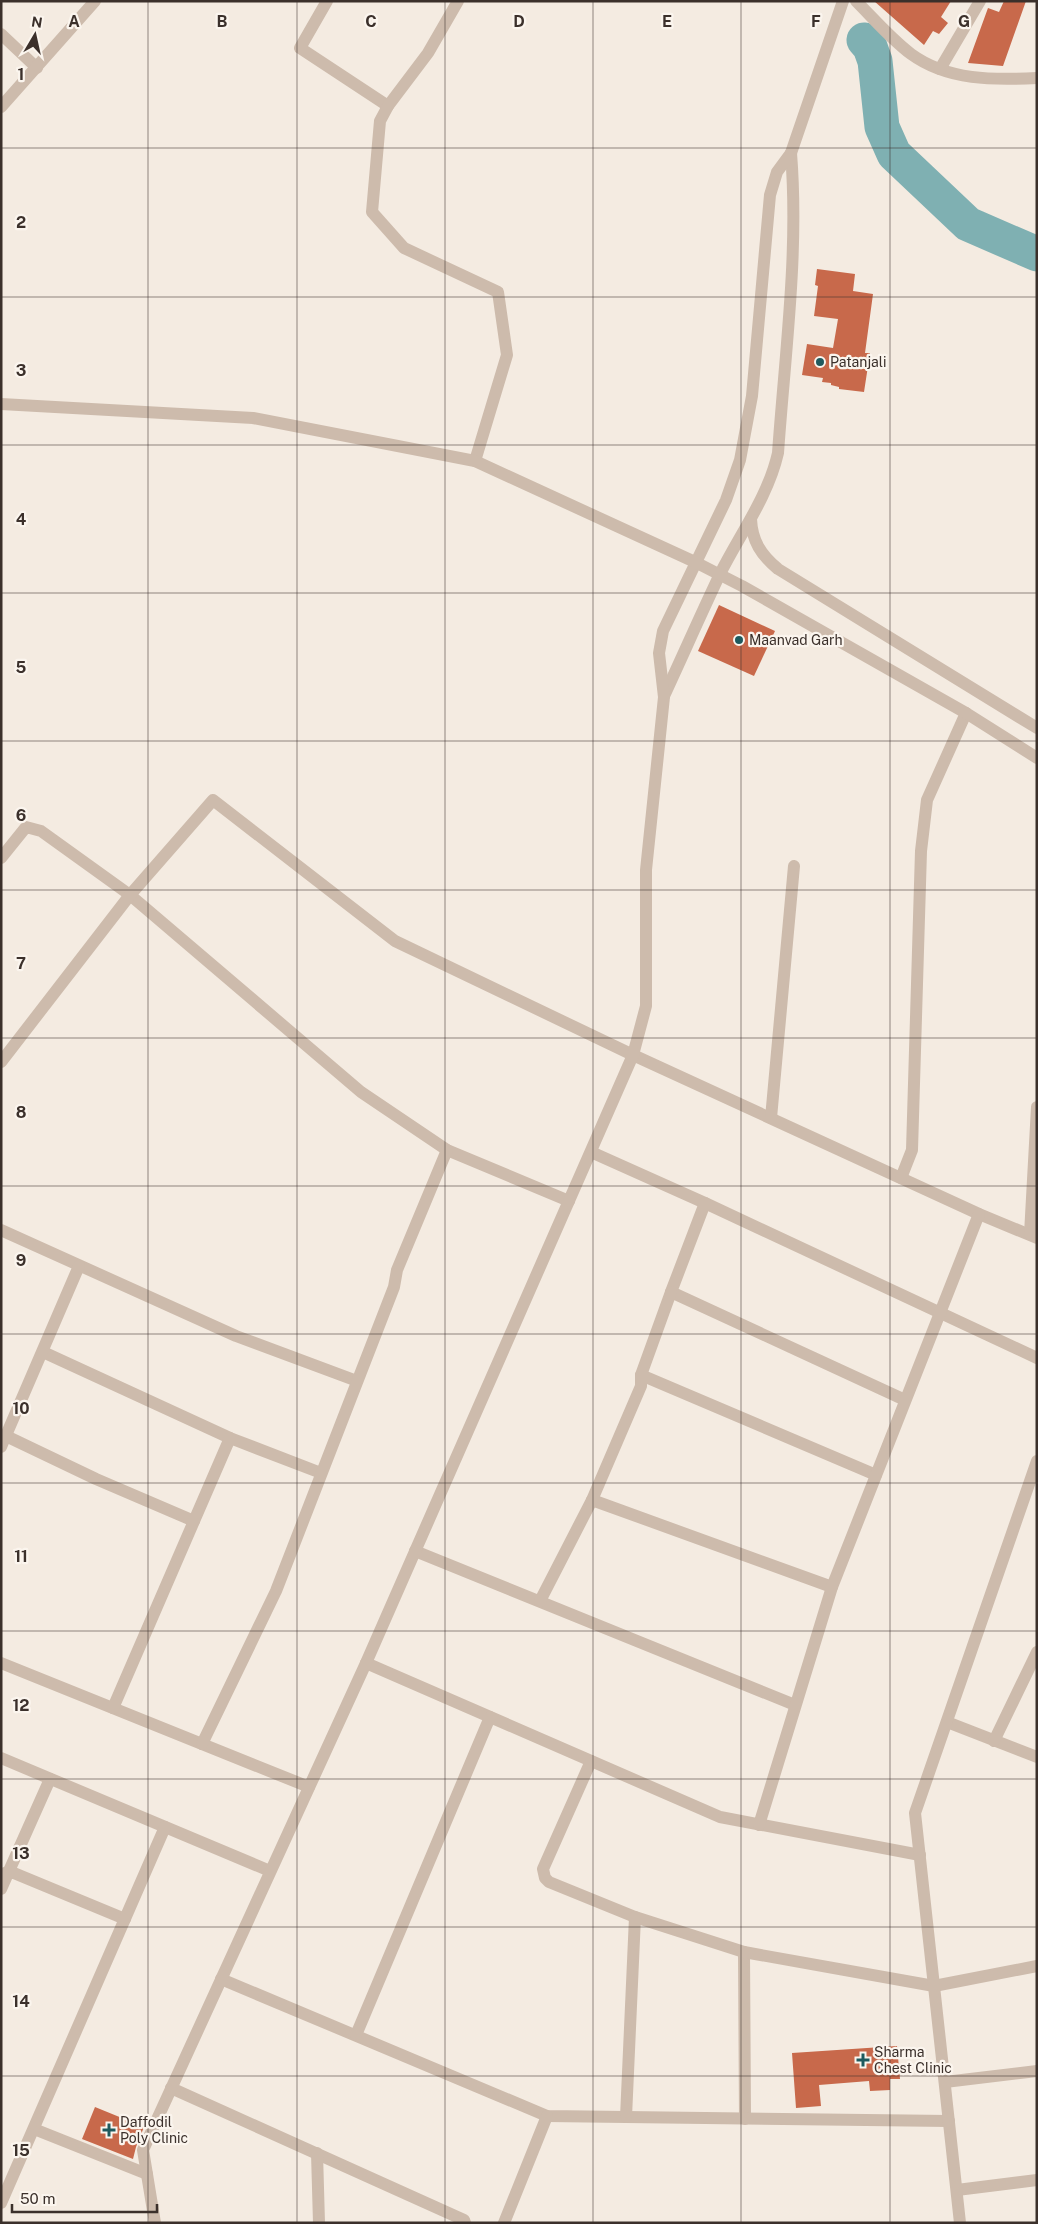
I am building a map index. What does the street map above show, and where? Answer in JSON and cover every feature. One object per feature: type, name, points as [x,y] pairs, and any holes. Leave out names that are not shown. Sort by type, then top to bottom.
[{"type":"street","points":[[1,106],[95,1]]},
{"type":"street","points":[[327,1],[300,48],[388,106]]},
{"type":"street","points":[[458,1],[428,53],[388,106],[380,121],[372,212],[404,248],[498,292],[507,355],[475,462]]},
{"type":"street","points":[[155,2223],[143,2150],[366,1663],[633,1056],[646,1006],[646,870],[664,697],[659,663],[659,645],[663,631],[726,500],[740,460],[752,396],[770,195],[778,172],[791,153],[843,1]]},
{"type":"street","points":[[856,1],[912,55],[940,69],[980,78],[1037,78]]},
{"type":"street","points":[[940,69],[980,1]]},
{"type":"street","points":[[1,34],[37,68]]},
{"type":"street","points":[[664,697],[720,574],[751,519],[774,471],[778,453],[793,249],[794,192],[791,153]]},
{"type":"street","points":[[1,404],[253,418],[475,462],[720,574],[966,713],[1037,758]]},
{"type":"street","points":[[751,519],[751,531],[761,553],[778,569],[1037,728]]},
{"type":"street","points":[[901,1178],[912,1150],[921,852],[927,800],[966,713]]},
{"type":"street","points":[[1,1062],[130,895],[214,800],[394,941],[633,1056],[979,1214],[1034,1236],[1037,1107]]},
{"type":"street","points":[[1,858],[26,827],[41,831],[130,895],[361,1092],[447,1150],[569,1201]]},
{"type":"street","points":[[770,1118],[794,866]]},
{"type":"street","points":[[202,1744],[276,1591],[394,1287],[397,1270],[447,1150]]},
{"type":"street","points":[[591,1152],[940,1311],[1037,1358]]},
{"type":"street","points":[[540,1601],[592,1500],[641,1386],[641,1375],[705,1203]]},
{"type":"street","points":[[759,1824],[832,1587],[979,1214]]},
{"type":"street","points":[[1,1230],[236,1336],[357,1381]]},
{"type":"street","points":[[79,1266],[4,1442],[194,1521]]},
{"type":"street","points":[[671,1292],[905,1400]]},
{"type":"street","points":[[43,1352],[230,1438],[322,1473]]},
{"type":"street","points":[[641,1375],[876,1475]]},
{"type":"street","points":[[113,1708],[230,1438]]},
{"type":"street","points":[[960,2223],[915,1813],[1037,1461]]},
{"type":"street","points":[[592,1500],[832,1587]]},
{"type":"street","points":[[415,1551],[795,1705]]},
{"type":"street","points":[[994,1741],[1037,1652]]},
{"type":"street","points":[[1,1663],[309,1787]]},
{"type":"street","points":[[366,1663],[720,1817],[920,1855]]},
{"type":"street","points":[[356,2035],[490,1717]]},
{"type":"street","points":[[947,1722],[1037,1757]]},
{"type":"street","points":[[1,1758],[270,1871]]},
{"type":"street","points":[[591,1761],[543,1869],[545,1878],[549,1882],[635,1917],[744,1952],[934,1986],[1037,1966]]},
{"type":"street","points":[[1,1889],[5,1873],[50,1779]]},
{"type":"street","points":[[1,2203],[165,1827]]},
{"type":"street","points":[[5,1873],[125,1919]]},
{"type":"street","points":[[626,2117],[635,1917]]},
{"type":"street","points":[[744,1952],[745,2119]]},
{"type":"street","points":[[221,1979],[547,2116],[949,2122]]},
{"type":"street","points":[[945,2082],[1037,2071]]},
{"type":"street","points":[[171,2088],[466,2222]]},
{"type":"street","points":[[505,2222],[547,2116]]},
{"type":"street","points":[[34,2129],[147,2174]]},
{"type":"street","points":[[317,2153],[319,2223]]},
{"type":"street","points":[[957,2190],[1037,2180]]},
{"type":"building","points":[[874,1],[951,1],[941,17],[948,23],[939,34],[933,31],[924,45]]},
{"type":"building","points":[[1004,1],[1026,1],[1003,66],[968,63],[988,8],[999,12]]},
{"type":"building","points":[[817,269],[855,274],[853,291],[873,294],[865,353],[870,353],[864,392],[839,389],[839,387],[831,385],[831,383],[822,382],[823,378],[802,375],[807,344],[833,348],[838,319],[814,316],[818,286],[815,285]]},
{"type":"building","points":[[719,605],[775,631],[754,676],[698,651]]},
{"type":"building","points":[[897,2046],[900,2079],[890,2079],[890,2090],[870,2091],[869,2081],[819,2085],[821,2106],[796,2108],[792,2053]]},
{"type":"building","points":[[95,2107],[144,2127],[133,2159],[82,2139]]},
{"type":"waterway","points":[[864,40],[870,47],[875,61],[882,127],[894,154],[968,224],[1037,254]]},
{"type":"place","name":"Patanjali","points":[[820,362]]},
{"type":"place","name":"Maanvad Garh","points":[[739,640]]},
{"type":"place","name":"Sharma Chest Clinic","points":[[863,2060]]},
{"type":"place","name":"Daffodil Poly Clinic","points":[[109,2130]]}]
